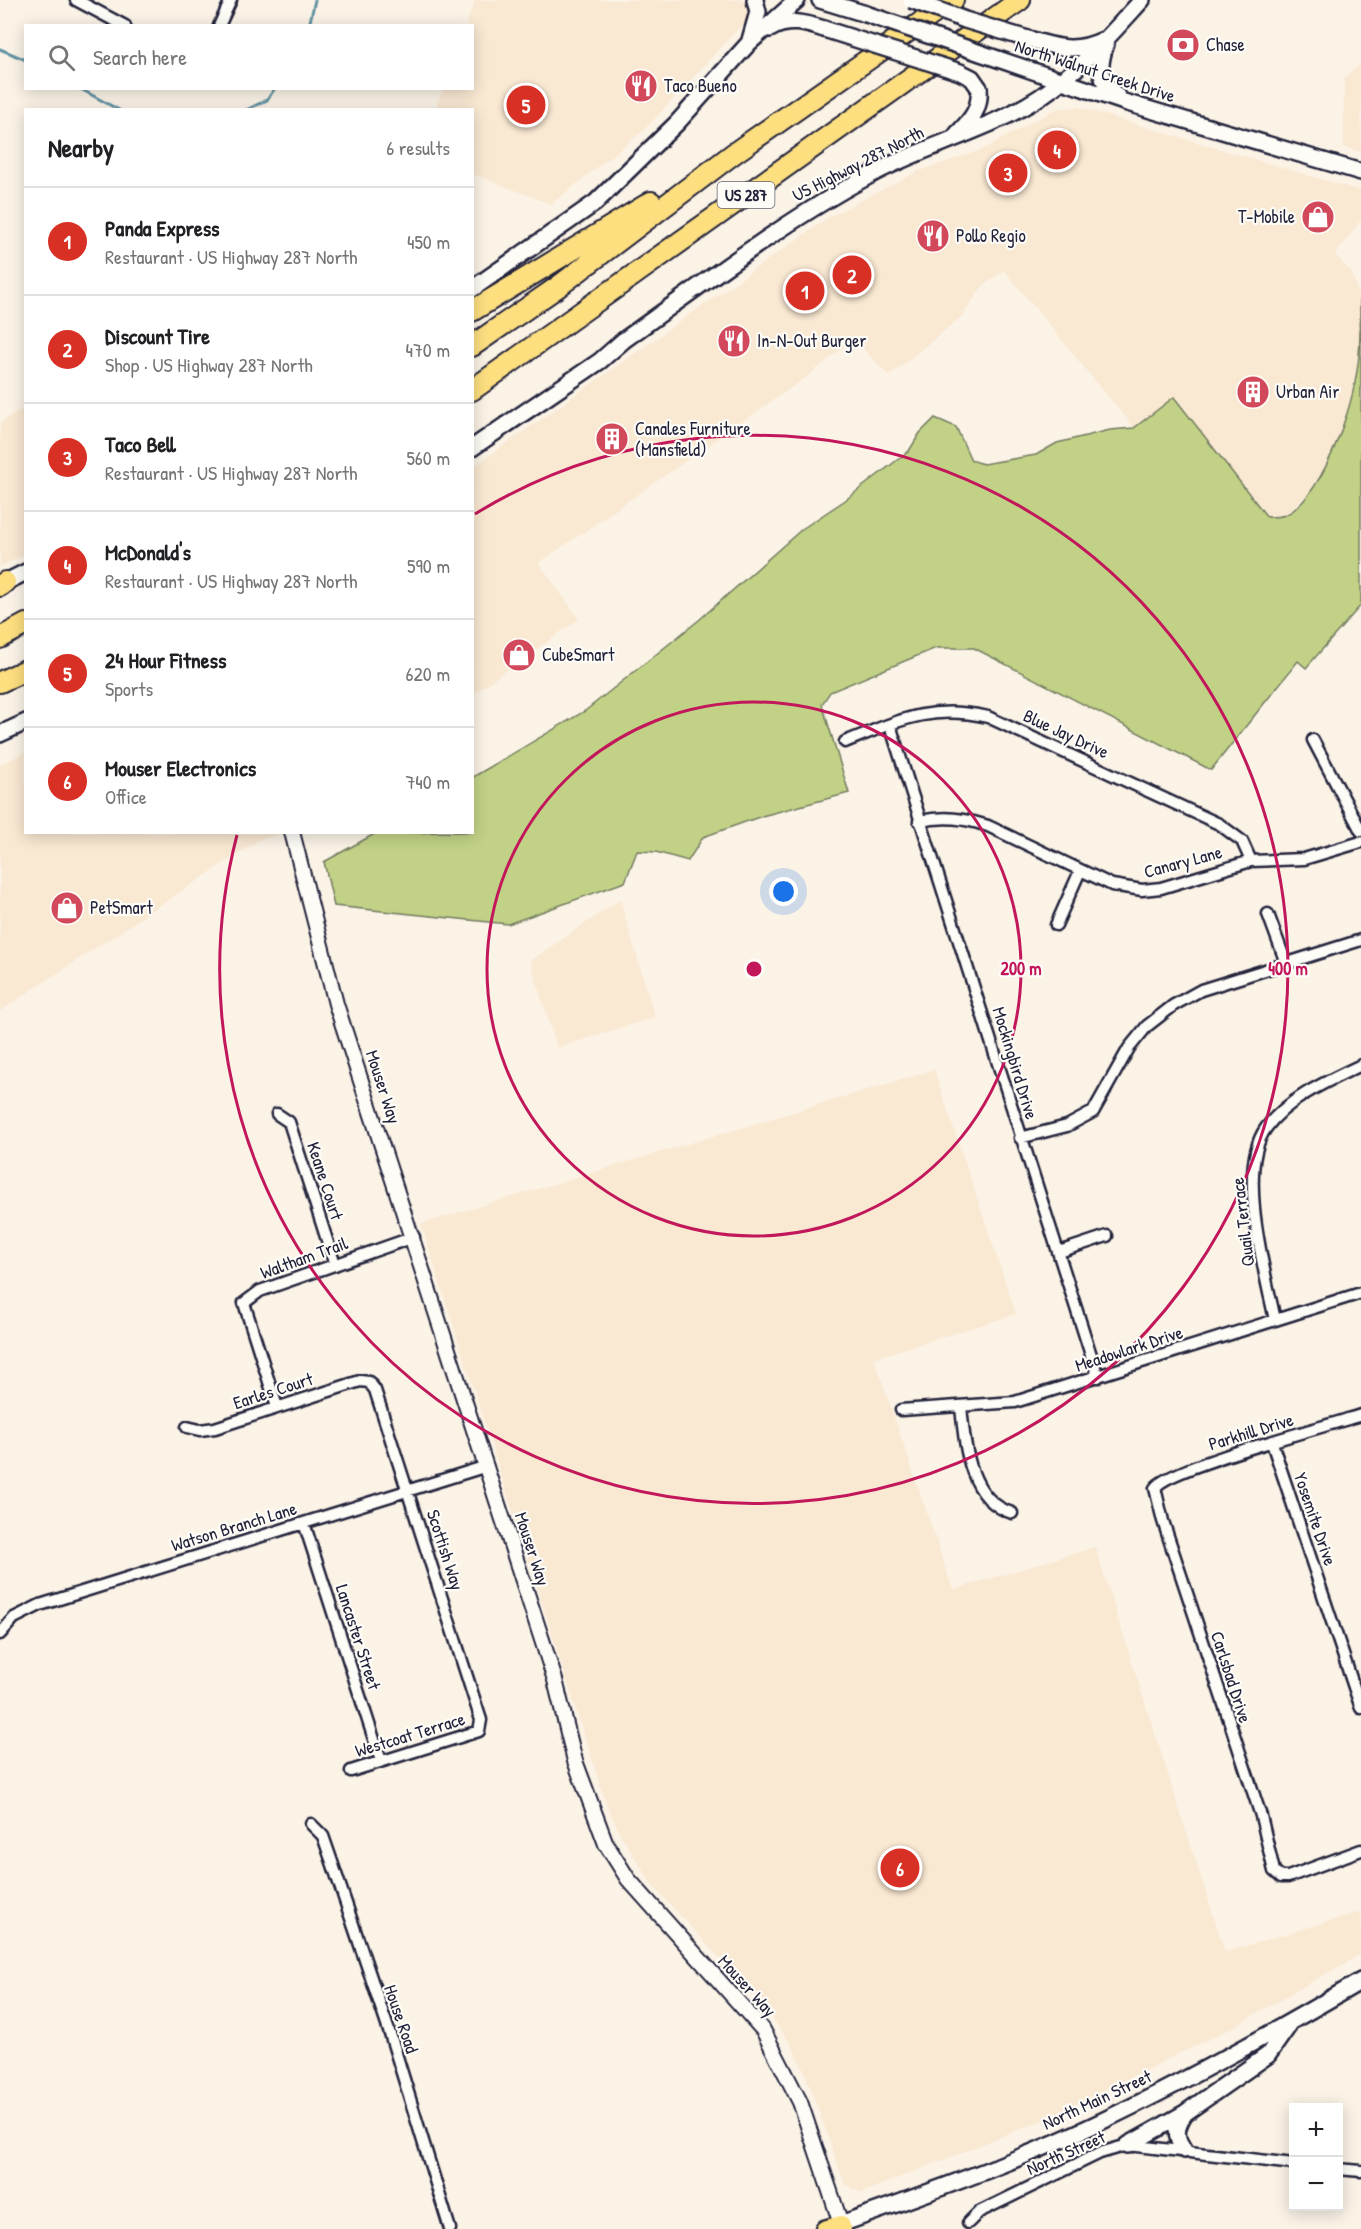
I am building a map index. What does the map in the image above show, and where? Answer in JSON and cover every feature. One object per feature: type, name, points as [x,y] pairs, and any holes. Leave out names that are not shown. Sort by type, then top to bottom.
[{"type":"highway","name":"US 287","points":[[474,345],[559,286],[712,170],[953,0]]},
{"type":"highway","name":"US 287","points":[[474,389],[1020,0]]},
{"type":"highway","points":[[474,310],[673,189],[712,170]]},
{"type":"highway","points":[[0,638],[24,625]]},
{"type":"highway","points":[[0,682],[24,671]]},
{"type":"main road","points":[[749,43],[758,12],[755,0]]},
{"type":"main road","points":[[474,288],[595,203],[677,123],[749,43],[797,0]]},
{"type":"main road","name":"North Walnut Creek Drive","points":[[820,0],[1124,102],[1361,172]]},
{"type":"main road","points":[[911,0],[964,20],[1067,50],[1092,45],[1108,38]]},
{"type":"main road","name":"US Highway 287 North","points":[[474,447],[600,361],[624,340],[794,219],[879,171],[1007,115],[1061,81],[1084,63],[1142,0]]},
{"type":"main road","points":[[749,43],[776,26],[789,22],[807,23],[960,72],[972,78],[979,88],[980,100],[974,115],[952,138]]},
{"type":"main road","points":[[1108,38],[1099,62],[1099,72],[1111,92],[1124,102]]},
{"type":"main road","points":[[2,584],[24,573]]},
{"type":"main road","points":[[0,734],[24,723]]},
{"type":"main road","name":"North Main Street","points":[[836,2227],[944,2187],[1094,2125],[1288,2025],[1361,1981]]},
{"type":"main road","points":[[1128,2145],[1185,2113],[1268,2055],[1288,2025]]},
{"type":"main road","points":[[1184,2150],[1178,2140],[1177,2132],[1185,2113]]},
{"type":"street","points":[[76,0],[121,24]]},
{"type":"street","points":[[220,24],[231,0]]},
{"type":"street","name":"Blue Jay Drive","points":[[845,742],[922,713],[952,710],[988,717],[1219,824],[1242,841],[1251,861]]},
{"type":"street","name":"Mockingbird Drive","points":[[890,725],[1098,1377]]},
{"type":"street","points":[[1313,740],[1361,831]]},
{"type":"street","name":"Canary Lane","points":[[919,821],[942,816],[988,826],[1114,886],[1143,891],[1161,888],[1251,861],[1304,859],[1361,842]]},
{"type":"street","name":"Mouser Way","points":[[293,834],[336,1004],[414,1237],[555,1680],[575,1761],[606,1844],[628,1879],[763,2030],[800,2102],[836,2227]]},
{"type":"street","points":[[1056,925],[1080,871]]},
{"type":"street","points":[[1268,914],[1286,963]]},
{"type":"street","points":[[1020,1138],[1067,1126],[1093,1112],[1129,1048],[1147,1026],[1174,1005],[1201,990],[1361,939]]},
{"type":"street","name":"Quail Terrace","points":[[1275,1320],[1261,1251],[1252,1179],[1259,1141],[1277,1115],[1295,1101],[1361,1065]]},
{"type":"street","name":"Keane Court","points":[[277,1114],[289,1122],[335,1265]]},
{"type":"street","points":[[1059,1252],[1107,1236]]},
{"type":"street","name":"Waltham Trail","points":[[278,1407],[244,1303],[260,1291],[414,1237]]},
{"type":"street","name":"Meadowlark Drive","points":[[901,1410],[1015,1402],[1361,1293]]},
{"type":"street","name":"Earles Court","points":[[187,1427],[206,1430],[360,1381],[369,1382]]},
{"type":"street","name":"Scottish Way","points":[[369,1382],[375,1390],[481,1716],[479,1731]]},
{"type":"street","points":[[961,1407],[968,1454],[984,1496],[1001,1510],[1012,1513]]},
{"type":"street","name":"Parkhill Drive","points":[[1155,1488],[1158,1482],[1186,1468],[1361,1415]]},
{"type":"street","name":"Yosemite Drive","points":[[1272,1443],[1361,1708]]},
{"type":"street","name":"Watson Branch Lane","points":[[0,1634],[14,1618],[40,1605],[487,1466]]},
{"type":"street","name":"Carlsbad Drive","points":[[1155,1488],[1163,1521],[1261,1816],[1277,1875],[1288,1877],[1361,1850]]},
{"type":"street","name":"Lancaster Street","points":[[304,1523],[381,1761]]},
{"type":"street","name":"Westcoat Terrace","points":[[351,1772],[479,1731]]},
{"type":"street","name":"House Road","points":[[311,1824],[323,1836],[336,1873],[392,2037],[450,2229]]},
{"type":"street","name":"North Street","points":[[968,2223],[979,2212],[1100,2153],[1128,2145],[1184,2150],[1231,2159],[1289,2164]]},
{"type":"street","points":[[1343,2169],[1361,2171]]},
{"type":"shaded area","points":[[475,0],[745,0],[751,8],[749,17],[644,130],[551,204],[474,174],[474,108],[436,108],[443,90],[474,90],[474,24],[466,24]]},
{"type":"shaded area","points":[[1361,64],[1361,152],[1344,147],[1344,78]]},
{"type":"shaded area","points":[[1078,107],[1361,191],[1361,220],[1335,255],[1352,273],[1360,299],[1360,334],[1356,376],[1347,419],[1328,462],[1310,492],[1285,515],[1267,517],[1174,397],[1134,428],[1004,270],[982,287],[961,317],[889,376],[854,339],[805,378],[539,563],[579,619],[474,693],[474,467],[829,217],[917,172],[984,149],[1056,109]]},
{"type":"shaded area","points":[[24,408],[24,555],[0,567],[0,423]]},
{"type":"shaded area","points":[[24,753],[24,834],[280,834],[259,840],[0,1011],[0,765]]},
{"type":"shaded area","points":[[620,900],[655,1017],[557,1048],[530,961]]},
{"type":"shaded area","points":[[934,1070],[1016,1314],[874,1358],[953,1590],[1095,1547],[1225,1952],[1361,1912],[1361,1954],[1227,2030],[1050,2117],[861,2193],[845,2184],[804,2070],[791,2044],[762,2004],[653,1886],[621,1835],[607,1806],[421,1224]]},
{"type":"green space","points":[[1361,299],[1361,605],[1306,668],[1298,661],[1211,770],[974,648],[936,648],[830,692],[822,704],[849,793],[762,816],[703,837],[688,861],[656,852],[637,851],[625,882],[508,924],[334,906],[324,862],[374,834],[474,834],[474,776],[585,711],[699,620],[802,529],[844,501],[909,451],[920,433],[935,418],[956,427],[971,460],[983,464],[1036,455],[1057,443],[1110,430],[1134,428],[1174,397],[1267,517],[1278,517],[1298,506],[1310,492],[1332,454],[1353,393],[1360,338]]},
{"type":"waterway","points":[[309,24],[315,0]]},
{"type":"waterway","points":[[0,49],[24,59]]},
{"type":"waterway","points":[[83,90],[115,108]]},
{"type":"waterway","points":[[250,108],[267,100],[274,90]]},
{"type":"place","name":"Chase","points":[[1183,45]]},
{"type":"place","name":"Taco Bueno","points":[[641,86]]},
{"type":"place","name":"24 Hour Fitness","points":[[526,105]]},
{"type":"place","name":"McDonald's","points":[[1057,150]]},
{"type":"place","name":"Taco Bell","points":[[1008,173]]},
{"type":"place","name":"T-Mobile","points":[[1318,217]]},
{"type":"place","name":"Pollo Regio","points":[[933,236]]},
{"type":"place","name":"Discount Tire","points":[[852,275]]},
{"type":"place","name":"Panda Express","points":[[805,291]]},
{"type":"place","name":"In-N-Out Burger","points":[[734,341]]},
{"type":"place","name":"Urban Air","points":[[1253,392]]},
{"type":"place","name":"Canales Furniture (Mansfield)","points":[[612,439]]},
{"type":"place","name":"CubeSmart","points":[[519,655]]},
{"type":"place","name":"PetSmart","points":[[67,908]]},
{"type":"place","name":"Mouser Electronics","points":[[900,1868]]}]
